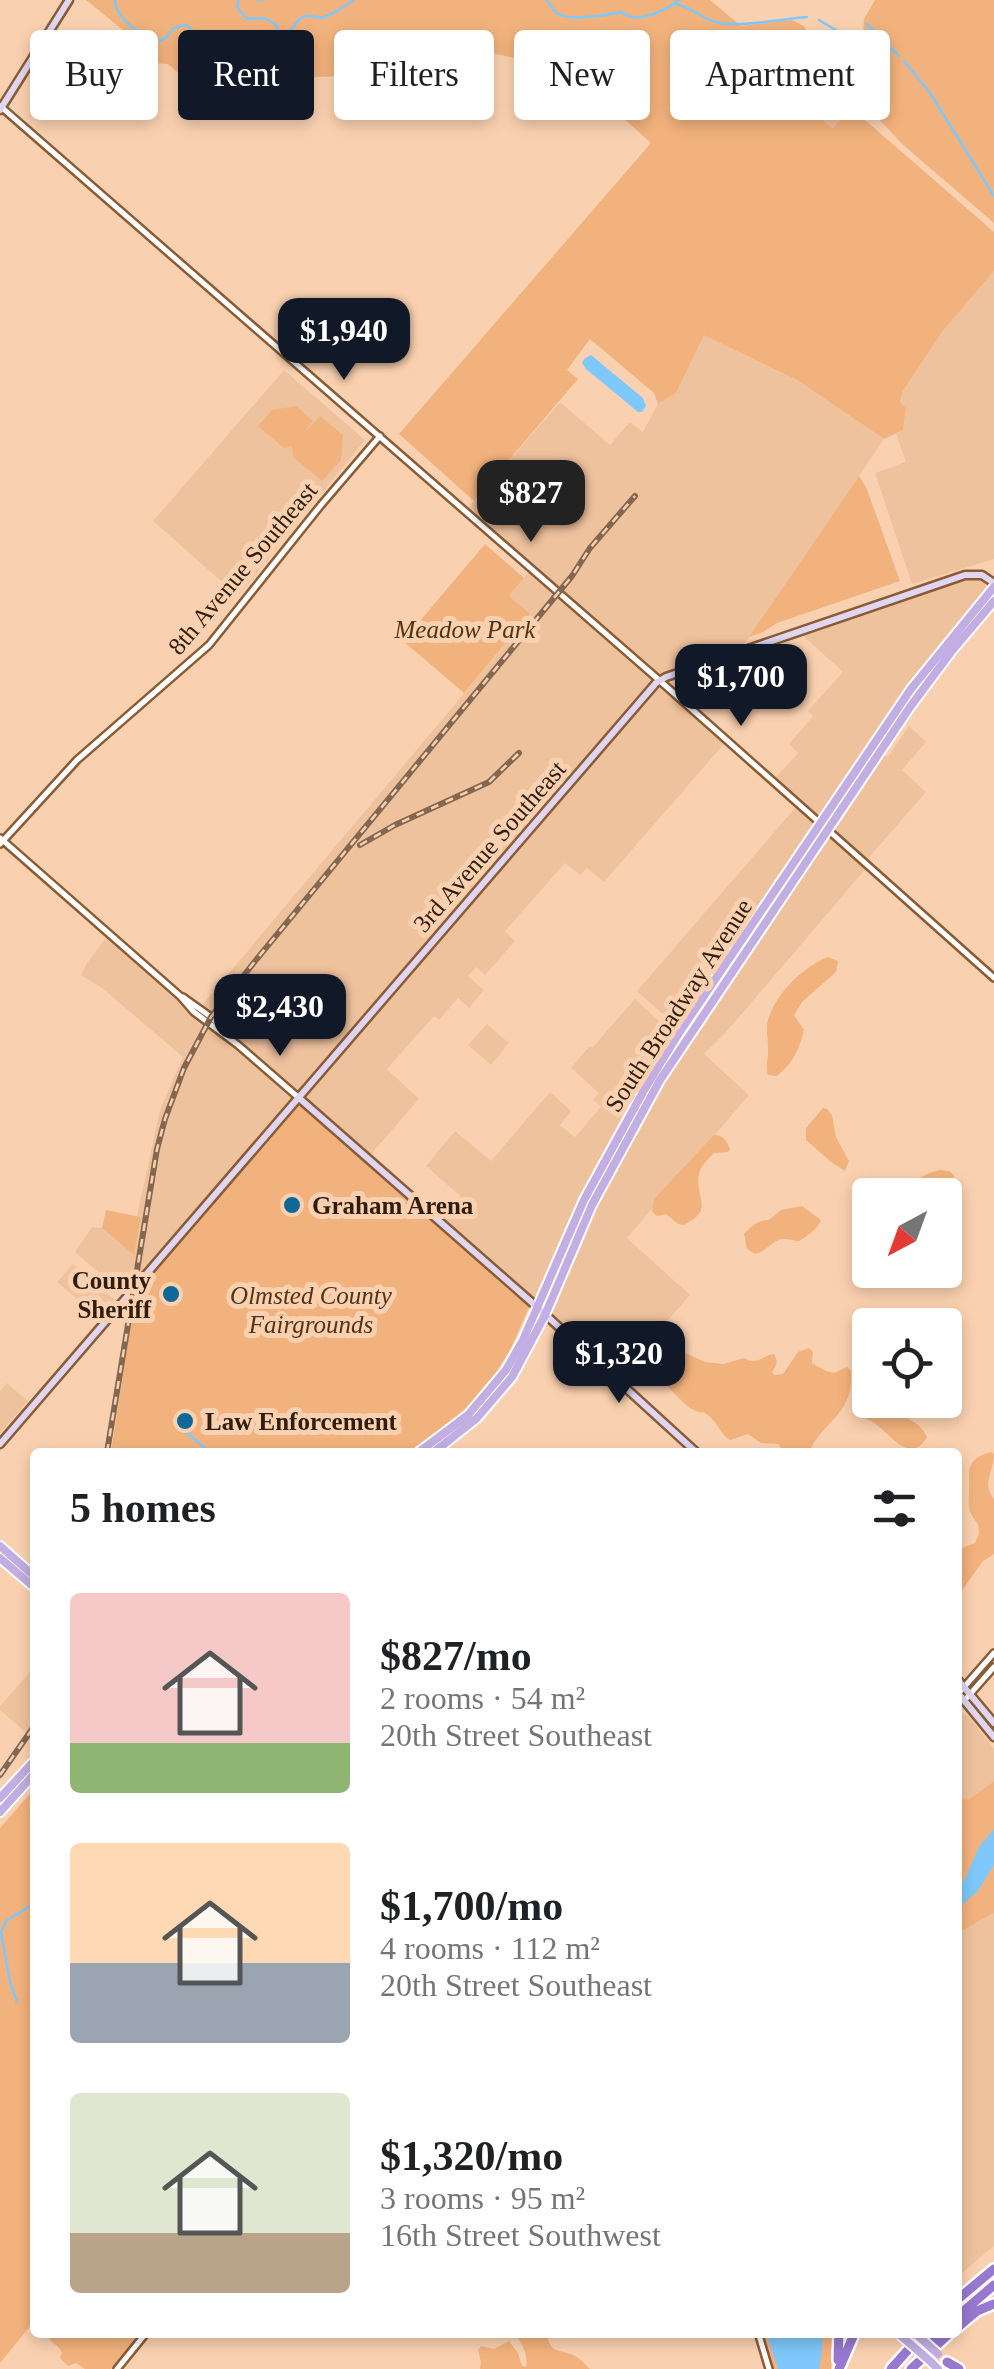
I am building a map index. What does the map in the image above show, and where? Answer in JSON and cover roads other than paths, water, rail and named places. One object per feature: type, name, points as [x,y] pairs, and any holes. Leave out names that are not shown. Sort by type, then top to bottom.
[{"type":"highway","points":[[962,2297],[994,2269]]},
{"type":"highway","points":[[962,2313],[994,2285]]},
{"type":"highway","points":[[962,2324],[994,2304]]},
{"type":"highway","points":[[838,2369],[839,2338]]},
{"type":"highway","points":[[838,2369],[852,2338]]},
{"type":"highway","points":[[892,2369],[919,2338]]},
{"type":"highway","points":[[910,2369],[936,2338]]},
{"type":"highway","points":[[910,2369],[944,2338]]},
{"type":"main road","points":[[0,108],[69,0]]},
{"type":"main road","points":[[660,680],[966,575],[982,575],[994,585]]},
{"type":"main road","name":"South Broadway Avenue","points":[[439,1448],[470,1425],[496,1398],[522,1361],[588,1212],[650,1096],[922,674],[994,585]]},
{"type":"main road","name":"South Broadway Avenue","points":[[425,1448],[459,1423],[490,1392],[515,1356],[584,1200],[679,1032],[919,694],[994,601]]},
{"type":"main road","name":"3rd Avenue Southeast","points":[[0,1444],[660,680]]},
{"type":"main road","points":[[299,1098],[692,1448]]},
{"type":"main road","points":[[0,1546],[30,1572]]},
{"type":"main road","points":[[0,1558],[30,1584]]},
{"type":"main road","points":[[962,1690],[994,1737]]},
{"type":"main road","points":[[967,1698],[994,1723]]},
{"type":"main road","points":[[0,1798],[30,1765]]},
{"type":"main road","points":[[0,1812],[30,1779]]},
{"type":"main road","points":[[905,2338],[944,2364]]},
{"type":"main road","points":[[920,2338],[944,2364]]},
{"type":"street","points":[[0,108],[660,680],[994,978]]},
{"type":"street","name":"8th Avenue Southeast","points":[[1,841],[77,760],[210,645],[380,436]]},
{"type":"street","points":[[1,841],[208,1024],[299,1098]]},
{"type":"street","points":[[962,1685],[994,1653]]},
{"type":"street","points":[[967,1698],[994,1666]]},
{"type":"street","points":[[116,2369],[142,2338]]},
{"type":"street","points":[[760,2338],[768,2369]]},
{"type":"water","points":[[591,355],[643,398],[646,406],[642,412],[586,369],[582,363]]},
{"type":"water","points":[[994,1829],[994,1865],[978,1891],[962,1905],[962,1883],[979,1847]]},
{"type":"water","points":[[768,2338],[822,2338],[819,2369],[778,2369]]},
{"type":"waterway","points":[[115,0],[121,16],[146,36],[162,40],[173,28],[187,25],[191,30]]},
{"type":"waterway","points":[[238,0],[237,7],[247,19],[265,18],[277,25],[277,30]]},
{"type":"waterway","points":[[257,0],[262,0]]},
{"type":"waterway","points":[[290,30],[306,16],[328,16],[354,0]]},
{"type":"waterway","points":[[547,0],[558,14],[579,17],[621,12],[643,17],[679,0]]},
{"type":"waterway","points":[[675,4],[729,24],[807,17]]},
{"type":"waterway","points":[[819,20],[836,30]]},
{"type":"waterway","points":[[867,24],[899,56]]},
{"type":"waterway","points":[[904,61],[930,93],[994,196]]},
{"type":"waterway","points":[[177,1424],[204,1448]]},
{"type":"waterway","points":[[17,2002],[1,1932],[6,1921],[30,1906]]},
{"type":"railway","points":[[108,1448],[157,1149],[184,1068],[211,1017],[635,496]]},
{"type":"railway","points":[[360,845],[489,782],[519,753]]},
{"type":"railway","points":[[0,1775],[30,1732]]},
{"type":"place","name":"Graham Arena","points":[[292,1205]]},
{"type":"place","name":"County Sheriff","points":[[171,1294]]},
{"type":"place","name":"Law Enforcement","points":[[185,1421]]},
{"type":"park label","name":"Meadow Park","points":[[465,629]]},
{"type":"park label","name":"Olmsted County Fairgrounds","points":[[311,1310]]}]
